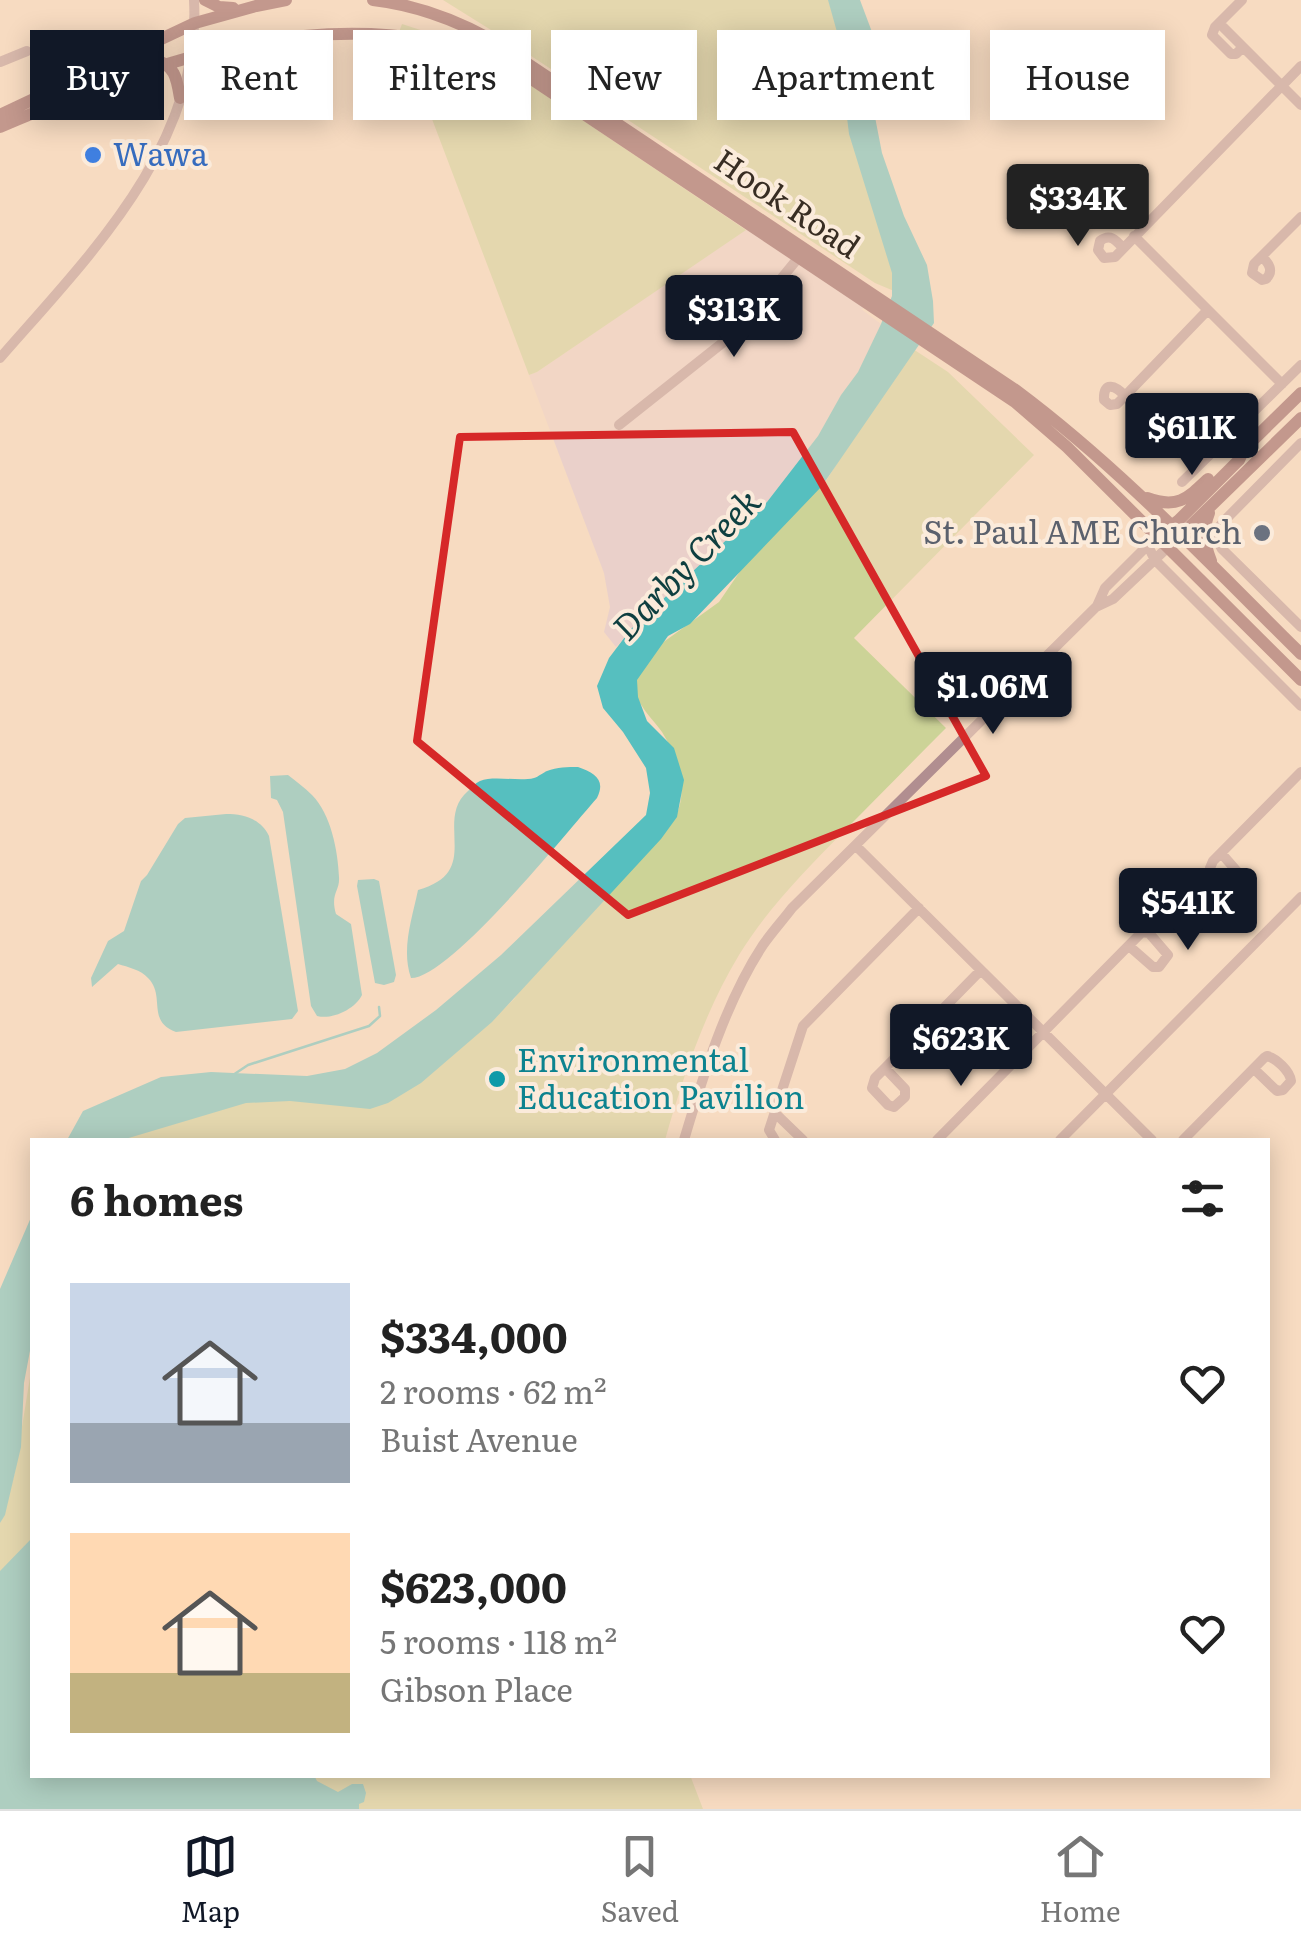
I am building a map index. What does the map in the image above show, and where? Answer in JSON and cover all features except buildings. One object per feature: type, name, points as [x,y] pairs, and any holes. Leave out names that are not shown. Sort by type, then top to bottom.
[{"type":"main road","points":[[206,0],[224,8],[256,6]]},
{"type":"main road","points":[[0,115],[195,23],[286,0]]},
{"type":"main road","name":"Hook Road","points":[[373,7],[423,10],[484,35],[943,347]]},
{"type":"main road","points":[[164,63],[178,81],[180,98]]},
{"type":"main road","points":[[0,127],[30,114]]},
{"type":"main road","points":[[943,347],[1056,420],[1089,448],[1301,654]]},
{"type":"main road","points":[[943,347],[1040,422],[1152,541],[1168,548],[1301,680]]},
{"type":"main road","points":[[1168,548],[1176,531],[1244,449],[1301,392]]},
{"type":"main road","points":[[1152,541],[1176,531],[1212,507],[1301,418]]},
{"type":"main road","points":[[1136,493],[1158,502],[1179,502],[1232,454],[1244,449]]},
{"type":"main road","points":[[1212,507],[1204,538],[1214,568]]},
{"type":"street","points":[[194,0],[195,30]]},
{"type":"street","points":[[1242,0],[1219,23],[1301,105]]},
{"type":"street","points":[[0,62],[27,52]]},
{"type":"street","points":[[1124,248],[1301,66]]},
{"type":"street","points":[[0,358],[138,190],[162,145],[184,82]]},
{"type":"street","points":[[1262,257],[1301,217]]},
{"type":"street","points":[[1134,236],[1282,384]]},
{"type":"street","points":[[619,425],[740,330],[802,254]]},
{"type":"street","points":[[1125,396],[1208,310]]},
{"type":"street","points":[[1182,482],[1301,365]]},
{"type":"street","points":[[1242,422],[1258,436]]},
{"type":"street","points":[[1301,443],[1226,519],[1216,538],[1301,627]]},
{"type":"street","points":[[1152,541],[1155,560],[1301,706]]},
{"type":"street","points":[[1096,607],[1104,588],[1152,541]]},
{"type":"street","points":[[685,1138],[736,996],[763,946],[792,908],[1096,607],[1113,599],[1168,548]]},
{"type":"street","points":[[1221,854],[1301,772]]},
{"type":"street","points":[[856,846],[1150,1138]]},
{"type":"street","points":[[1062,1138],[1301,896]]},
{"type":"street","points":[[774,1138],[770,1133],[774,1112],[803,1026],[919,908]]},
{"type":"street","points":[[946,1137],[1128,946]]},
{"type":"street","points":[[885,1068],[982,970]]},
{"type":"street","points":[[1186,1138],[1254,1069]]},
{"type":"street","points":[[774,1112],[801,1138]]},
{"type":"highlighted area","points":[[793,432],[986,776],[628,915],[417,741],[460,437]]},
{"type":"shaded area","points":[[751,226],[871,306],[861,309],[881,324],[858,372],[818,436],[767,502],[616,647],[604,632],[610,607],[604,573],[529,375]]},
{"type":"green space","points":[[443,0],[839,0],[846,30],[717,30],[717,120],[869,120],[913,299],[875,283],[628,120],[697,120],[697,30],[551,30],[551,69],[531,56],[531,30],[491,30]]},
{"type":"green space","points":[[531,86],[551,99],[551,120],[582,120],[746,230],[529,375],[432,120],[531,120]]},
{"type":"green space","points":[[913,349],[948,372],[1034,455],[854,638],[946,728],[801,876],[750,938],[705,1022],[666,1138],[123,1138],[176,1110],[285,1098],[489,1023],[514,999],[676,816],[681,783],[676,762],[632,684],[658,646],[719,602],[756,548],[826,481]]},
{"type":"green space","points":[[30,1377],[30,1778],[691,1778],[703,1809],[0,1809],[0,1523],[14,1476]]},
{"type":"water","points":[[828,0],[860,0],[871,30],[836,30]]},
{"type":"water","points":[[847,120],[876,120],[882,153],[904,216],[927,265],[934,323],[822,486],[690,624],[668,636],[637,680],[638,697],[647,721],[674,748],[684,780],[677,817],[661,839],[492,1022],[421,1083],[388,1103],[370,1109],[290,1101],[246,1103],[129,1138],[68,1138],[83,1111],[161,1077],[211,1072],[307,1076],[345,1069],[377,1053],[501,955],[646,815],[650,793],[646,768],[603,708],[597,686],[609,658],[631,629],[767,502],[818,436],[858,372],[892,296],[892,273]]},
{"type":"water","points":[[578,767],[597,778],[597,798],[479,930],[429,972],[411,978],[407,945],[418,890],[438,882],[449,871],[454,859],[455,817],[468,791],[486,779],[528,779],[555,769]]},
{"type":"water","points":[[288,775],[319,803],[329,822],[339,882],[334,907],[336,914],[351,924],[362,995],[349,1009],[336,1015],[317,1016],[311,1006],[283,812],[277,800],[271,798],[270,776]]},
{"type":"water","points":[[226,814],[251,819],[269,836],[298,1011],[292,1019],[176,1032],[162,1021],[156,992],[142,973],[118,964],[92,987],[91,978],[108,941],[124,931],[141,881],[178,824],[185,818]]},
{"type":"water","points":[[358,880],[379,881],[396,975],[394,982],[384,985],[375,983],[357,886]]},
{"type":"water","points":[[30,1220],[30,1351],[21,1447],[0,1523],[0,1289]]},
{"type":"water","points":[[30,1540],[30,1778],[316,1778],[338,1792],[352,1784],[363,1784],[364,1802],[359,1809],[0,1809],[0,1571]]},
{"type":"waterway","points":[[233,1075],[248,1065],[369,1026],[380,1016],[379,1007]]},
{"type":"place","name":"Wawa","points":[[93,155]]},
{"type":"place","name":"St. Paul AME Church","points":[[1262,533]]},
{"type":"place","name":"Environmental Education Pavilion","points":[[497,1079]]},
{"type":"water label","name":"Darby Creek","points":[[687,565]]}]
